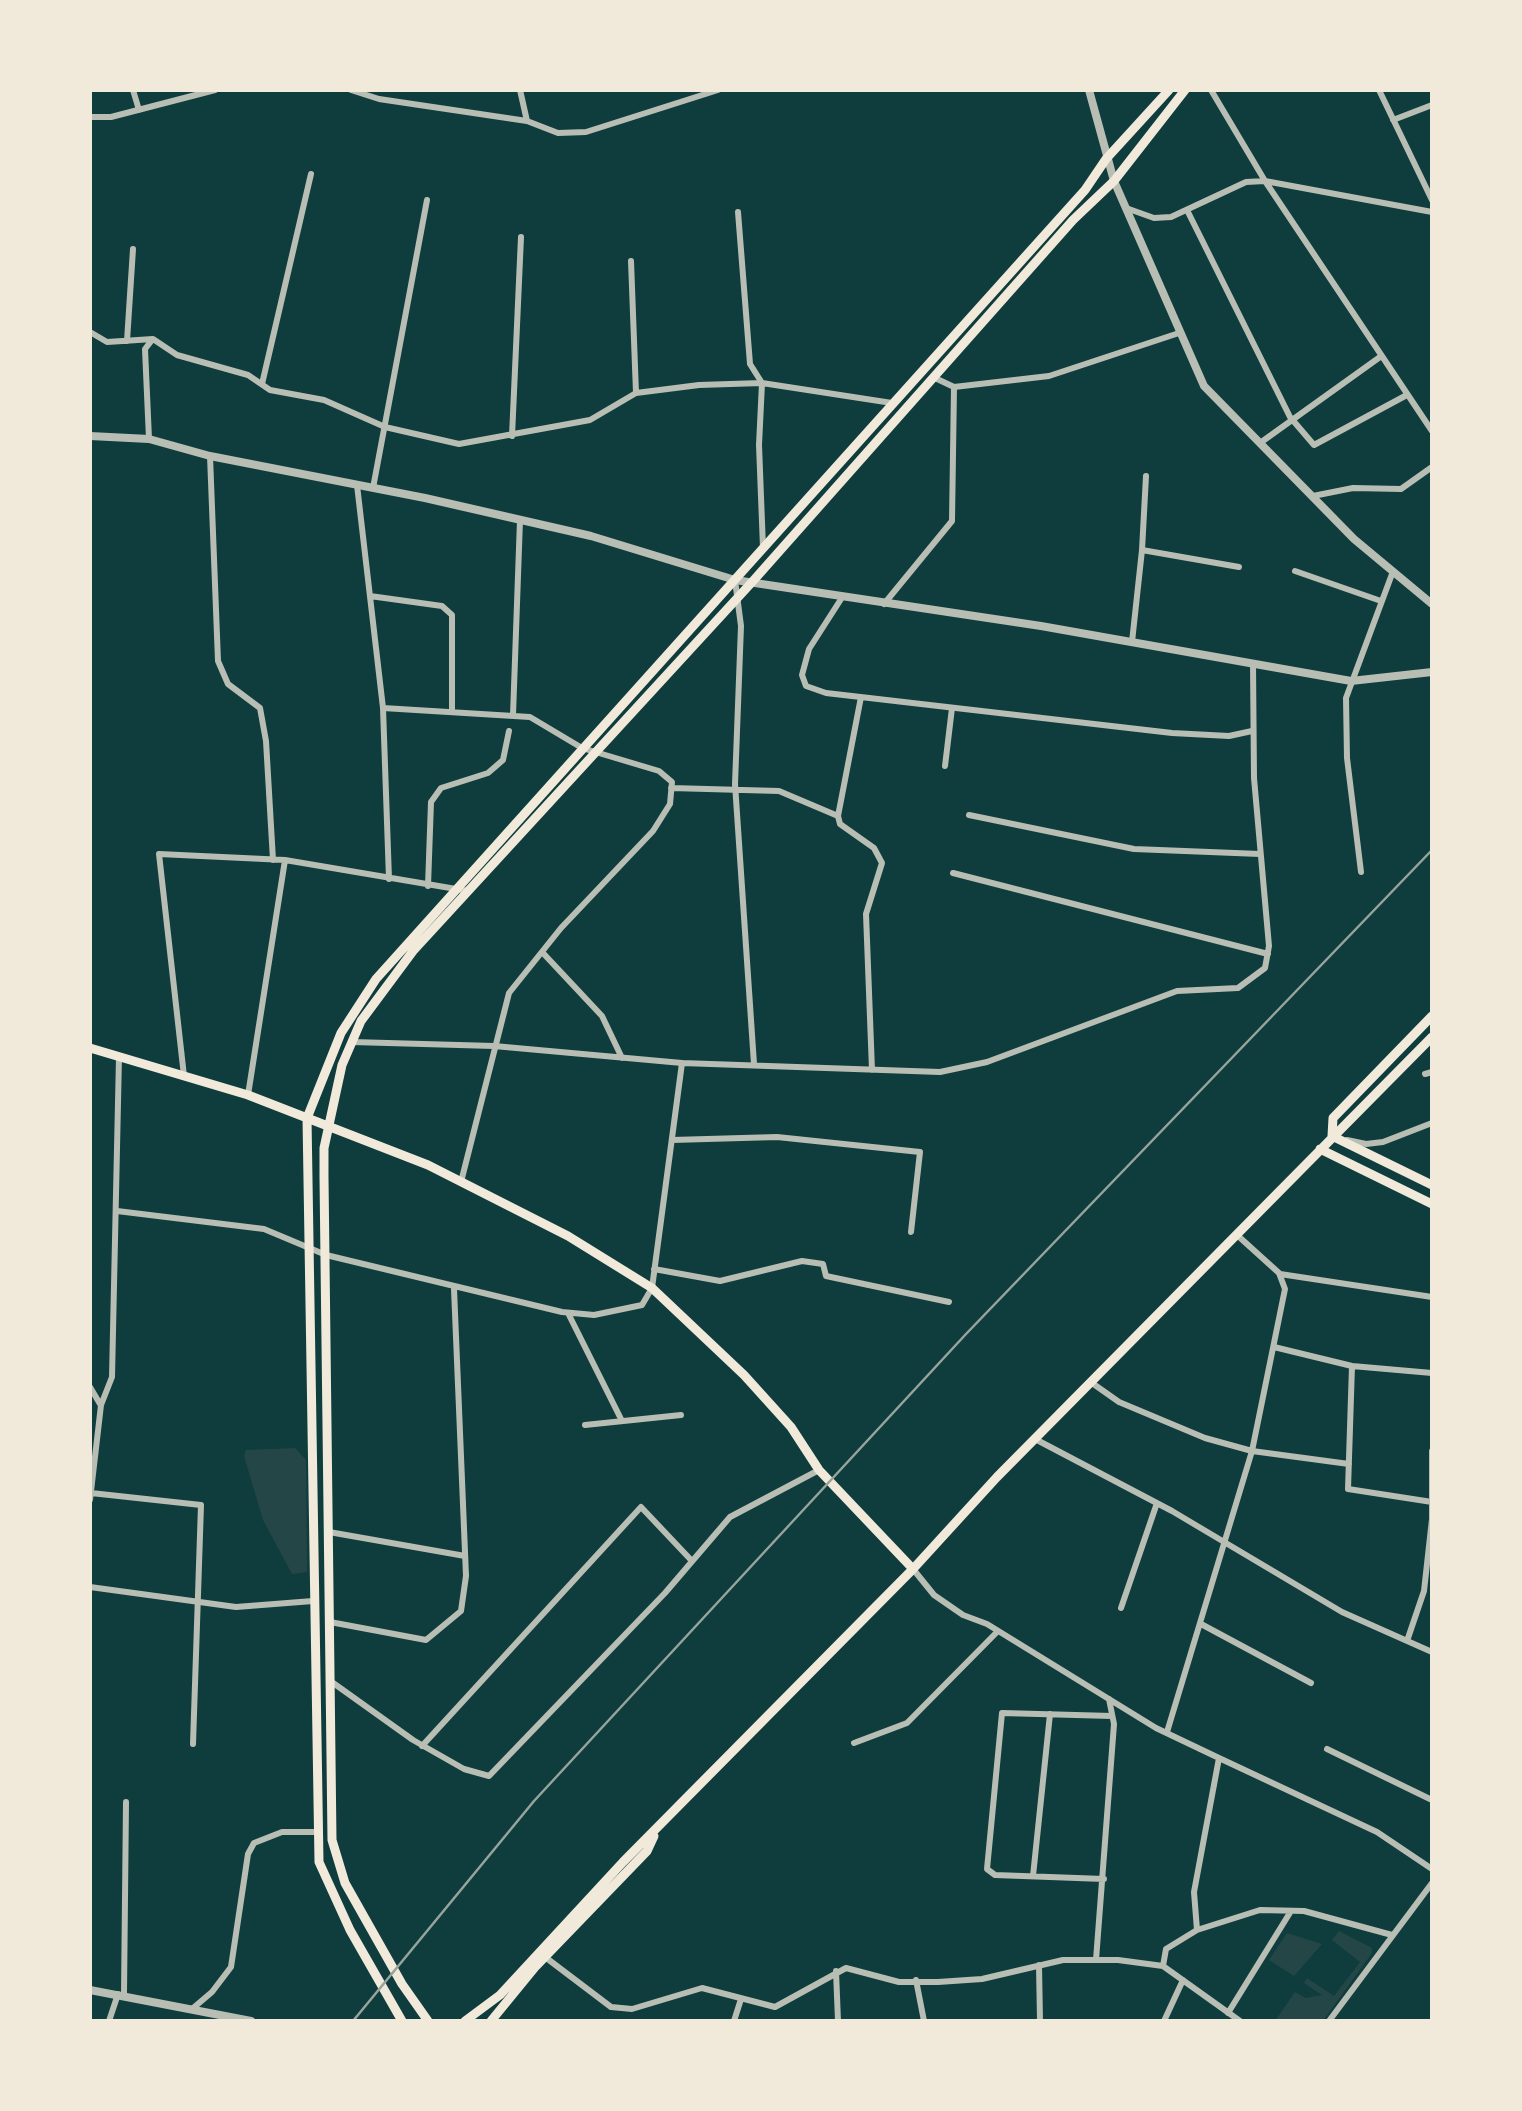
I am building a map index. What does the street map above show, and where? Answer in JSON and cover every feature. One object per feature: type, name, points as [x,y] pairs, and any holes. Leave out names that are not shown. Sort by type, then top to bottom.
[{"type":"main road","points":[[402,2021],[350,1930],[318,1862],[307,1118],[341,1033],[376,979],[1085,190],[1106,159],[1169,90]]},
{"type":"main road","points":[[428,2021],[394,1972],[345,1883],[332,1840],[324,1148],[342,1065],[361,1021],[412,951],[754,581],[1073,220],[1114,182],[1185,90]]},
{"type":"main road","points":[[1332,1136],[1333,1118],[1432,1016]]},
{"type":"main road","points":[[466,2021],[500,1995],[1035,1439],[1432,1037]]},
{"type":"main road","points":[[90,1048],[248,1095],[461,1182],[568,1236],[652,1288],[744,1375],[791,1426],[819,1470],[914,1569]]},
{"type":"main road","points":[[1332,1136],[1432,1185]]},
{"type":"main road","points":[[1320,1148],[1432,1204]]},
{"type":"main road","points":[[491,2021],[545,1957],[646,1851],[658,1829]]},
{"type":"street","points":[[133,90],[139,110]]},
{"type":"street","points":[[90,117],[139,110],[216,90]]},
{"type":"street","points":[[351,90],[528,122],[558,133],[586,132],[718,90]]},
{"type":"street","points":[[520,90],[528,122]]},
{"type":"street","points":[[1089,90],[1114,182],[1204,386],[1392,574],[1432,604]]},
{"type":"street","points":[[1211,90],[1265,181],[1405,396],[1432,431]]},
{"type":"street","points":[[1379,90],[1428,181],[1432,200]]},
{"type":"street","points":[[1394,120],[1432,105]]},
{"type":"street","points":[[262,384],[311,174]]},
{"type":"street","points":[[1126,208],[1154,218],[1188,212],[1246,182],[1265,181],[1432,212]]},
{"type":"street","points":[[373,488],[427,200]]},
{"type":"street","points":[[738,212],[750,364],[762,384],[759,445],[763,549]]},
{"type":"street","points":[[1188,212],[1293,420],[1314,445],[1405,396]]},
{"type":"street","points":[[512,436],[521,237]]},
{"type":"street","points":[[127,341],[133,248]]},
{"type":"street","points":[[631,261],[636,393]]},
{"type":"street","points":[[90,332],[107,342],[153,339],[176,355],[204,359],[270,390],[324,400],[384,427],[459,444],[590,420],[636,393],[699,384],[762,384],[894,403]]},
{"type":"street","points":[[935,378],[954,386],[1048,376],[1179,332]]},
{"type":"street","points":[[149,440],[146,350],[153,339]]},
{"type":"street","points":[[1260,443],[1380,358]]},
{"type":"street","points":[[884,604],[952,521],[954,386]]},
{"type":"street","points":[[90,436],[149,440],[520,520],[735,580],[1132,642],[1351,681],[1432,672]]},
{"type":"street","points":[[210,456],[218,661],[228,684],[260,708],[266,742],[273,860]]},
{"type":"street","points":[[1313,496],[1353,488],[1401,490],[1432,467]]},
{"type":"street","points":[[1132,642],[1146,476]]},
{"type":"street","points":[[357,485],[383,708],[389,879]]},
{"type":"street","points":[[513,715],[520,520]]},
{"type":"street","points":[[1142,550],[1239,567]]},
{"type":"street","points":[[1295,571],[1381,601]]},
{"type":"street","points":[[1360,872],[1347,758],[1346,698],[1392,574]]},
{"type":"street","points":[[735,580],[736,788],[754,1064]]},
{"type":"street","points":[[370,596],[442,606],[452,615],[452,710]]},
{"type":"street","points":[[843,596],[809,649],[802,675],[806,686],[861,698],[1172,732],[1229,736],[1252,732]]},
{"type":"street","points":[[352,1042],[494,1046],[682,1063],[940,1072],[987,1062],[1177,991],[1238,988],[1265,968],[1268,954],[1252,732],[1253,664]]},
{"type":"street","points":[[861,698],[838,816],[840,824],[874,848],[882,863],[866,914],[872,1070]]},
{"type":"street","points":[[383,708],[530,717],[595,754],[659,771],[672,782],[670,804],[654,830],[509,993],[461,1182]]},
{"type":"street","points":[[945,766],[952,708]]},
{"type":"street","points":[[428,886],[431,802],[441,788],[488,773],[503,760],[509,731]]},
{"type":"street","points":[[671,788],[780,791],[838,816]]},
{"type":"street","points":[[968,815],[1134,849],[1260,854]]},
{"type":"street","points":[[184,1076],[159,854],[285,860],[468,891]]},
{"type":"street","points":[[248,1095],[285,860]]},
{"type":"street","points":[[953,873],[1268,954]]},
{"type":"street","points":[[542,952],[602,1016],[622,1058]]},
{"type":"street","points":[[90,1500],[101,1405],[112,1377],[119,1057]]},
{"type":"street","points":[[117,1211],[177,1215],[264,1229],[326,1254],[568,1313],[594,1315],[642,1305],[652,1288],[682,1063]]},
{"type":"street","points":[[1332,1136],[1366,1144],[1432,1123]]},
{"type":"street","points":[[672,1140],[776,1137],[920,1152],[911,1232]]},
{"type":"street","points":[[1167,1732],[1252,1451],[1285,1289],[1279,1274],[1237,1235]]},
{"type":"street","points":[[654,1269],[720,1281],[802,1261],[822,1264],[826,1276],[948,1302]]},
{"type":"street","points":[[1279,1274],[1432,1297]]},
{"type":"street","points":[[329,1622],[426,1640],[460,1611],[465,1556],[454,1288]]},
{"type":"street","points":[[568,1313],[622,1421]]},
{"type":"street","points":[[1274,1347],[1352,1366],[1432,1374]]},
{"type":"street","points":[[1352,1366],[1348,1488],[1432,1502]]},
{"type":"street","points":[[1092,1382],[1119,1402],[1205,1438],[1252,1451],[1349,1464]]},
{"type":"street","points":[[90,1387],[101,1405]]},
{"type":"street","points":[[585,1425],[681,1415]]},
{"type":"street","points":[[1035,1439],[1225,1541],[1342,1612],[1432,1652]]},
{"type":"street","points":[[1407,1641],[1428,1588],[1432,1451]]},
{"type":"street","points":[[330,1680],[422,1746],[464,1770],[489,1776],[730,1517],[819,1470]]},
{"type":"street","points":[[91,1493],[201,1505],[194,1744]]},
{"type":"street","points":[[1121,1608],[1157,1503]]},
{"type":"street","points":[[422,1746],[641,1507],[692,1561]]},
{"type":"street","points":[[328,1532],[407,1542],[465,1556]]},
{"type":"street","points":[[914,1569],[934,1596],[1167,1732],[1377,1832],[1432,1869]]},
{"type":"street","points":[[90,1587],[236,1607],[313,1601]]},
{"type":"street","points":[[1200,1624],[1312,1683]]},
{"type":"street","points":[[854,1743],[907,1724],[998,1631]]},
{"type":"street","points":[[1096,1960],[1104,1880],[1112,1716],[1109,1698]]},
{"type":"street","points":[[1104,1880],[995,1875],[987,1869],[1002,1713],[1112,1716]]},
{"type":"street","points":[[1033,1876],[1050,1714]]},
{"type":"street","points":[[1327,1750],[1432,1800]]},
{"type":"street","points":[[1197,1930],[1195,1886],[1219,1758]]},
{"type":"street","points":[[109,2021],[121,1994],[126,1802]]},
{"type":"street","points":[[192,2008],[212,1992],[231,1966],[248,1854],[254,1843],[282,1832],[316,1832]]},
{"type":"street","points":[[1330,2021],[1432,1883]]},
{"type":"street","points":[[1163,1966],[1166,1949],[1197,1930],[1260,1910],[1291,1911],[1392,1935]]},
{"type":"street","points":[[1228,2013],[1291,1911]]},
{"type":"street","points":[[545,1957],[611,2007],[649,2007],[702,1988],[775,2007],[836,1971],[862,1970],[899,1982],[982,1979],[1063,1960],[1163,1966],[1240,2021]]},
{"type":"street","points":[[1040,1965],[1040,2021]]},
{"type":"street","points":[[836,1971],[838,2021]]},
{"type":"street","points":[[916,1980],[924,2021]]},
{"type":"street","points":[[1164,2021],[1183,1980]]},
{"type":"street","points":[[90,1990],[250,2021]]},
{"type":"street","points":[[734,2021],[741,2000]]},
{"type":"shaded area","points":[[295,1448],[306,1460],[307,1572],[292,1574],[263,1520],[244,1456],[246,1450]]},
{"type":"shaded area","points":[[1339,1931],[1372,1948],[1372,1953],[1323,2021],[1275,2021],[1295,1992],[1306,1998],[1322,1995],[1304,1983],[1307,1978],[1334,1996],[1360,1962],[1332,1940]]},
{"type":"shaded area","points":[[1287,1933],[1322,1944],[1294,1976],[1269,1960]]},
{"type":"railway","points":[[353,2021],[534,1801],[966,1334],[1432,850]]}]
